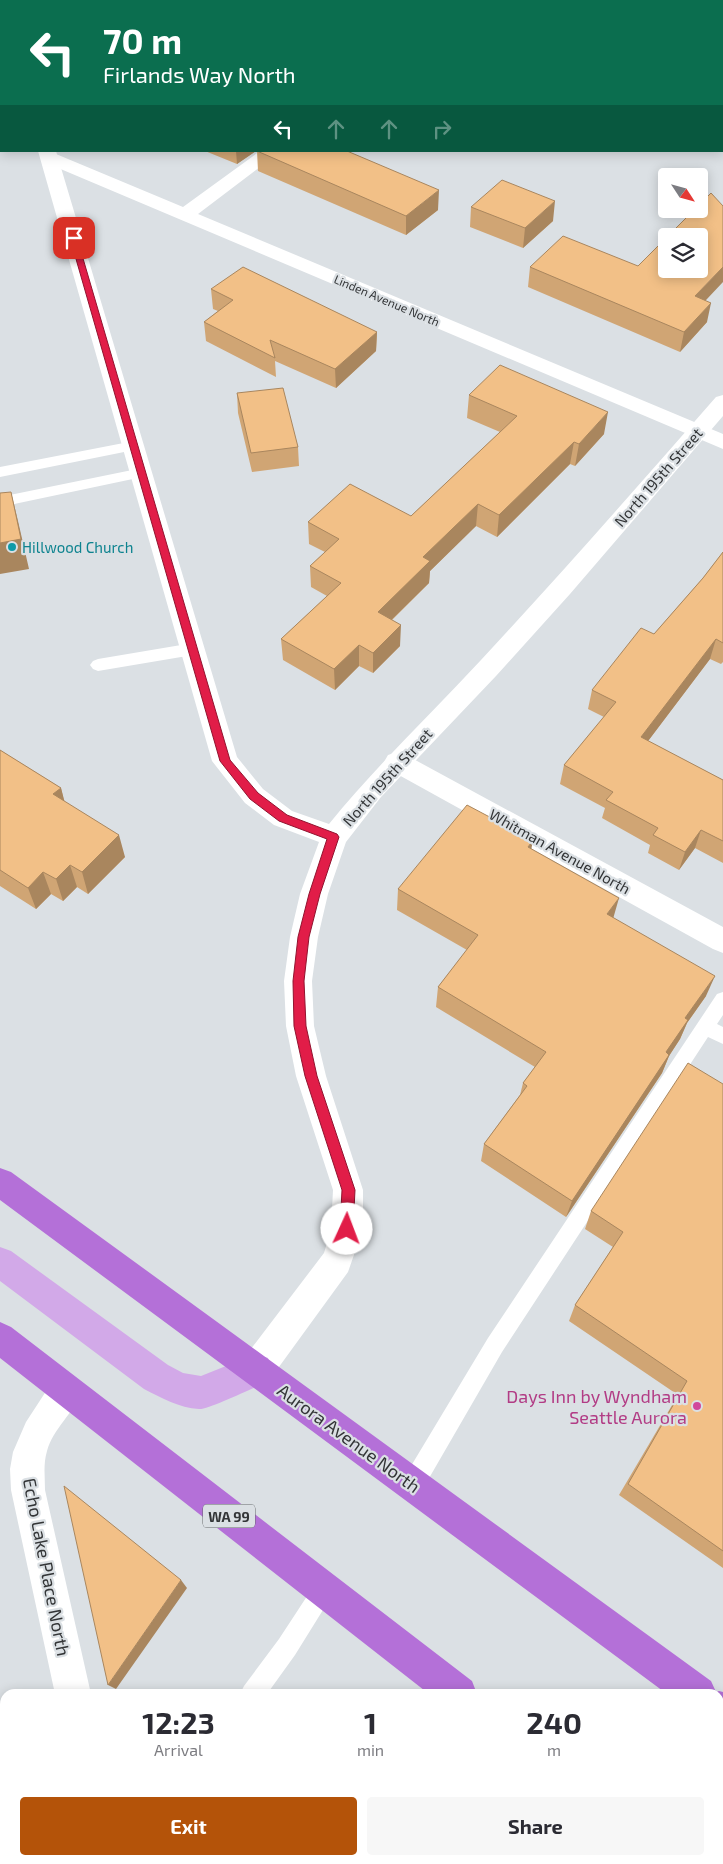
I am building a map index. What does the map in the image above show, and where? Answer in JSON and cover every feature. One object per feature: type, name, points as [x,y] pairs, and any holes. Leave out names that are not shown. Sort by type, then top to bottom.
[{"type":"highway","name":"Aurora Avenue North","points":[[0,1182],[691,1689]]},
{"type":"highway","name":"WA 99","points":[[0,1338],[453,1689]]},
{"type":"main road","points":[[0,1262],[156,1378],[178,1389],[201,1393],[256,1370]]},
{"type":"street","points":[[184,215],[271,152]]},
{"type":"street","points":[[49,155],[225,761],[254,796],[283,818],[334,837]]},
{"type":"street","name":"Linden Avenue North","points":[[49,155],[184,215],[723,442]]},
{"type":"street","name":"North 195th Street","points":[[256,1370],[338,1261],[347,1229],[348,1190],[311,1076],[300,1017],[298,981],[304,937],[314,894],[334,837],[372,790],[487,670],[562,588],[723,402]]},
{"type":"street","name":"Whitman Avenue North","points":[[398,762],[723,940]]},
{"type":"street","name":"Echo Lake Place North","points":[[66,1390],[41,1426],[28,1462],[28,1490],[72,1689]]},
{"type":"lane","points":[[0,472],[134,446]]},
{"type":"lane","points":[[0,502],[142,473]]},
{"type":"lane","points":[[98,664],[193,649]]},
{"type":"lane","points":[[413,1484],[505,1329],[715,1031],[723,1000]]},
{"type":"lane","points":[[255,1689],[325,1589]]},
{"type":"building","points":[[259,152],[349,152],[439,190],[406,216]]},
{"type":"building","points":[[502,180],[555,201],[525,228],[471,207]]},
{"type":"building","points":[[711,193],[723,206],[723,267],[695,296],[711,303],[684,332],[530,267],[563,236],[638,266],[658,246],[658,278],[708,278],[708,228],[676,228],[686,218],[708,218],[708,196]]},
{"type":"building","points":[[243,267],[377,332],[335,369],[270,340],[275,358],[204,322],[233,300],[211,289]]},
{"type":"building","points":[[500,365],[608,412],[579,444],[574,442],[499,515],[478,504],[423,557],[430,561],[378,612],[401,625],[373,653],[359,645],[334,669],[281,639],[341,583],[310,566],[339,539],[308,522],[350,484],[411,516],[517,416],[469,395]]},
{"type":"building","points":[[283,388],[298,447],[251,453],[237,393]]},
{"type":"building","points":[[11,492],[21,539],[0,543],[0,493]]},
{"type":"building","points":[[723,552],[723,643],[716,639],[641,737],[723,780],[723,841],[701,830],[685,852],[653,835],[658,828],[606,800],[613,792],[564,765],[616,702],[592,690],[641,628],[654,634]]},
{"type":"building","points":[[0,750],[61,788],[53,794],[119,835],[82,872],[70,865],[56,879],[43,872],[28,888],[0,870]]},
{"type":"building","points":[[467,805],[533,840],[528,847],[619,898],[607,914],[715,976],[685,1018],[688,1020],[666,1052],[669,1055],[572,1201],[484,1144],[527,1086],[523,1083],[546,1052],[438,987],[478,935],[398,889]]},
{"type":"building","points":[[688,1063],[723,1084],[723,1551],[628,1484],[687,1381],[575,1305],[623,1232],[591,1211]]},
{"type":"building","points":[[64,1486],[181,1580],[108,1685]]},
{"type":"place","name":"Hillwood Church","points":[[12,547]]},
{"type":"place","name":"Days Inn by Wyndham Seattle Aurora","points":[[697,1406]]},
{"type":"route","points":[[74,238],[225,761],[254,796],[283,818],[334,837],[314,894],[304,937],[298,981],[300,1026],[311,1076],[348,1190],[347,1229]]}]
